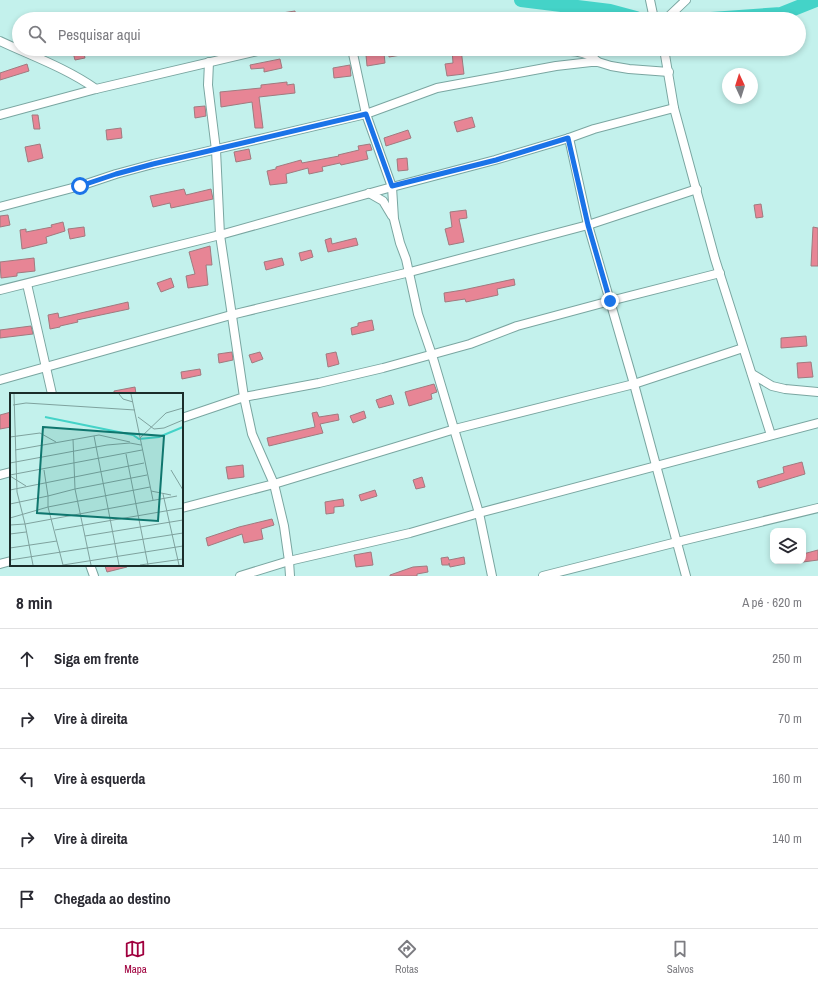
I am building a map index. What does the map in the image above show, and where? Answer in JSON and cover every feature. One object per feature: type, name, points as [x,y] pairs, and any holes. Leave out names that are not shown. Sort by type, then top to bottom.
[{"type":"street","points":[[650,0],[653,12]]},
{"type":"street","points":[[673,12],[686,0]]},
{"type":"street","points":[[0,41],[12,46]]},
{"type":"street","points":[[33,56],[80,78],[96,89]]},
{"type":"street","points":[[0,115],[96,89],[235,56]]},
{"type":"street","points":[[354,56],[366,114],[392,186],[394,219],[410,272],[418,314],[432,355],[479,513],[492,576]]},
{"type":"street","points":[[592,56],[598,62]]},
{"type":"street","points":[[665,56],[674,108],[720,273],[772,435]]},
{"type":"street","points":[[209,62],[208,85],[216,150],[220,235],[231,315],[244,397],[252,434],[274,484],[284,526],[290,576]]},
{"type":"street","points":[[0,207],[80,186],[153,164],[366,114],[437,88],[556,66],[598,62],[629,69],[668,72]]},
{"type":"street","points":[[0,290],[220,235],[392,186],[496,160],[594,129],[674,108]]},
{"type":"street","points":[[568,138],[588,225],[634,384],[686,576]]},
{"type":"street","points":[[0,380],[231,315],[410,272],[588,225],[697,189]]},
{"type":"street","points":[[369,193],[383,201],[394,219]]},
{"type":"street","points":[[183,418],[244,397],[319,383],[432,355],[470,344],[517,326],[720,273]]},
{"type":"street","points":[[27,284],[52,393]]},
{"type":"street","points":[[183,508],[274,484],[454,428],[634,384],[743,348]]},
{"type":"street","points":[[752,374],[772,386],[785,389],[818,392]]},
{"type":"street","points":[[240,576],[289,561],[410,533],[655,465],[818,423]]},
{"type":"street","points":[[0,475],[10,472]]},
{"type":"street","points":[[543,576],[818,508]]},
{"type":"street","points":[[0,564],[10,561]]},
{"type":"street","points":[[90,566],[94,576]]},
{"type":"building","points":[[74,56],[85,56],[85,58],[75,60]]},
{"type":"building","points":[[366,56],[384,56],[385,63],[367,66]]},
{"type":"building","points":[[452,56],[462,56],[464,74],[447,76],[445,64],[453,63]]},
{"type":"building","points":[[280,59],[282,68],[264,72],[264,68],[251,69],[250,65]]},
{"type":"building","points":[[27,64],[29,71],[0,80],[0,73]]},
{"type":"building","points":[[350,65],[351,76],[334,78],[333,68]]},
{"type":"building","points":[[287,82],[287,85],[294,84],[295,93],[259,97],[263,128],[255,128],[252,102],[221,107],[220,92],[261,88],[261,85]]},
{"type":"building","points":[[205,106],[206,116],[195,118],[194,107]]},
{"type":"building","points":[[32,115],[38,115],[40,129],[34,129]]},
{"type":"building","points":[[472,117],[475,127],[457,132],[454,122]]},
{"type":"building","points":[[121,128],[122,138],[107,140],[106,130]]},
{"type":"building","points":[[408,130],[411,138],[386,146],[384,138]]},
{"type":"building","points":[[40,144],[43,158],[28,162],[25,147]]},
{"type":"building","points":[[370,144],[372,150],[366,151],[368,159],[341,165],[340,163],[322,167],[323,171],[309,174],[308,168],[286,174],[287,183],[270,185],[267,171],[276,169],[276,167],[301,160],[302,163],[339,156],[338,155],[359,150],[358,146]]},
{"type":"building","points":[[249,149],[251,159],[236,162],[234,152]]},
{"type":"building","points":[[407,158],[408,170],[398,171],[397,159]]},
{"type":"building","points":[[184,189],[186,195],[211,189],[213,199],[171,208],[170,203],[153,207],[150,196]]},
{"type":"building","points":[[761,204],[763,217],[756,218],[754,205]]},
{"type":"building","points":[[466,210],[467,218],[459,219],[464,242],[449,245],[445,229],[452,227],[450,212]]},
{"type":"building","points":[[8,215],[10,225],[0,227],[0,216]]},
{"type":"building","points":[[63,222],[65,231],[46,237],[47,243],[22,249],[20,230],[26,229],[26,232],[52,227],[51,225]]},
{"type":"building","points":[[84,227],[85,236],[70,239],[68,229]]},
{"type":"building","points":[[813,227],[818,228],[818,266],[811,266]]},
{"type":"building","points":[[331,238],[332,244],[356,238],[358,245],[328,252],[325,240]]},
{"type":"building","points":[[210,246],[212,265],[206,265],[208,285],[188,288],[186,276],[195,274],[189,252]]},
{"type":"building","points":[[311,250],[313,257],[301,261],[299,253]]},
{"type":"building","points":[[34,258],[35,271],[17,273],[17,276],[1,278],[0,262]]},
{"type":"building","points":[[282,258],[284,265],[266,270],[264,262]]},
{"type":"building","points":[[171,278],[174,287],[161,292],[157,283]]},
{"type":"building","points":[[514,279],[515,285],[497,289],[498,295],[466,302],[465,299],[445,302],[444,293]]},
{"type":"building","points":[[128,302],[129,309],[77,320],[78,322],[50,329],[48,315],[58,313],[59,318]]},
{"type":"building","points":[[372,320],[374,330],[352,335],[351,328],[358,326],[358,323]]},
{"type":"building","points":[[31,326],[33,334],[0,338],[0,330]]},
{"type":"building","points":[[806,336],[807,346],[781,348],[781,338]]},
{"type":"building","points":[[232,352],[233,360],[219,363],[218,354]]},
{"type":"building","points":[[260,352],[263,359],[252,363],[249,355]]},
{"type":"building","points":[[336,352],[339,364],[328,367],[326,354]]},
{"type":"building","points":[[811,362],[813,377],[798,378],[797,363]]},
{"type":"building","points":[[200,369],[201,375],[182,379],[181,372]]},
{"type":"building","points":[[434,384],[437,392],[431,394],[432,399],[409,406],[405,392]]},
{"type":"building","points":[[135,387],[136,393],[114,393],[114,391]]},
{"type":"building","points":[[391,395],[394,404],[379,408],[376,400]]},
{"type":"building","points":[[364,411],[366,418],[353,423],[350,416]]},
{"type":"building","points":[[10,412],[10,427],[0,429],[0,415]]},
{"type":"building","points":[[317,412],[319,417],[338,414],[339,420],[320,424],[323,433],[269,446],[267,438],[315,427],[312,413]]},
{"type":"building","points":[[802,462],[805,474],[759,488],[757,481],[784,473],[783,467]]},
{"type":"building","points":[[243,465],[244,477],[228,479],[226,467]]},
{"type":"building","points":[[422,477],[425,487],[416,489],[413,480]]},
{"type":"building","points":[[375,490],[377,496],[361,501],[359,495]]},
{"type":"building","points":[[343,499],[344,506],[334,507],[334,513],[326,514],[325,502]]},
{"type":"building","points":[[272,519],[274,525],[261,529],[263,539],[244,543],[242,534],[208,546],[206,538],[239,527]]},
{"type":"building","points":[[818,550],[818,560],[806,562],[806,553]]},
{"type":"building","points":[[371,552],[373,565],[356,567],[354,555]]},
{"type":"building","points":[[448,557],[449,560],[464,557],[465,564],[450,567],[449,563],[449,565],[442,565],[441,558]]},
{"type":"building","points":[[105,566],[127,567],[107,572]]},
{"type":"building","points":[[427,566],[428,572],[417,574],[417,576],[390,576],[413,567]]},
{"type":"waterway","points":[[521,0],[614,12]]},
{"type":"waterway","points":[[786,12],[816,0]]},
{"type":"route","points":[[80,186],[153,164],[366,114],[392,186],[496,160],[568,138],[588,225],[610,301]]}]
